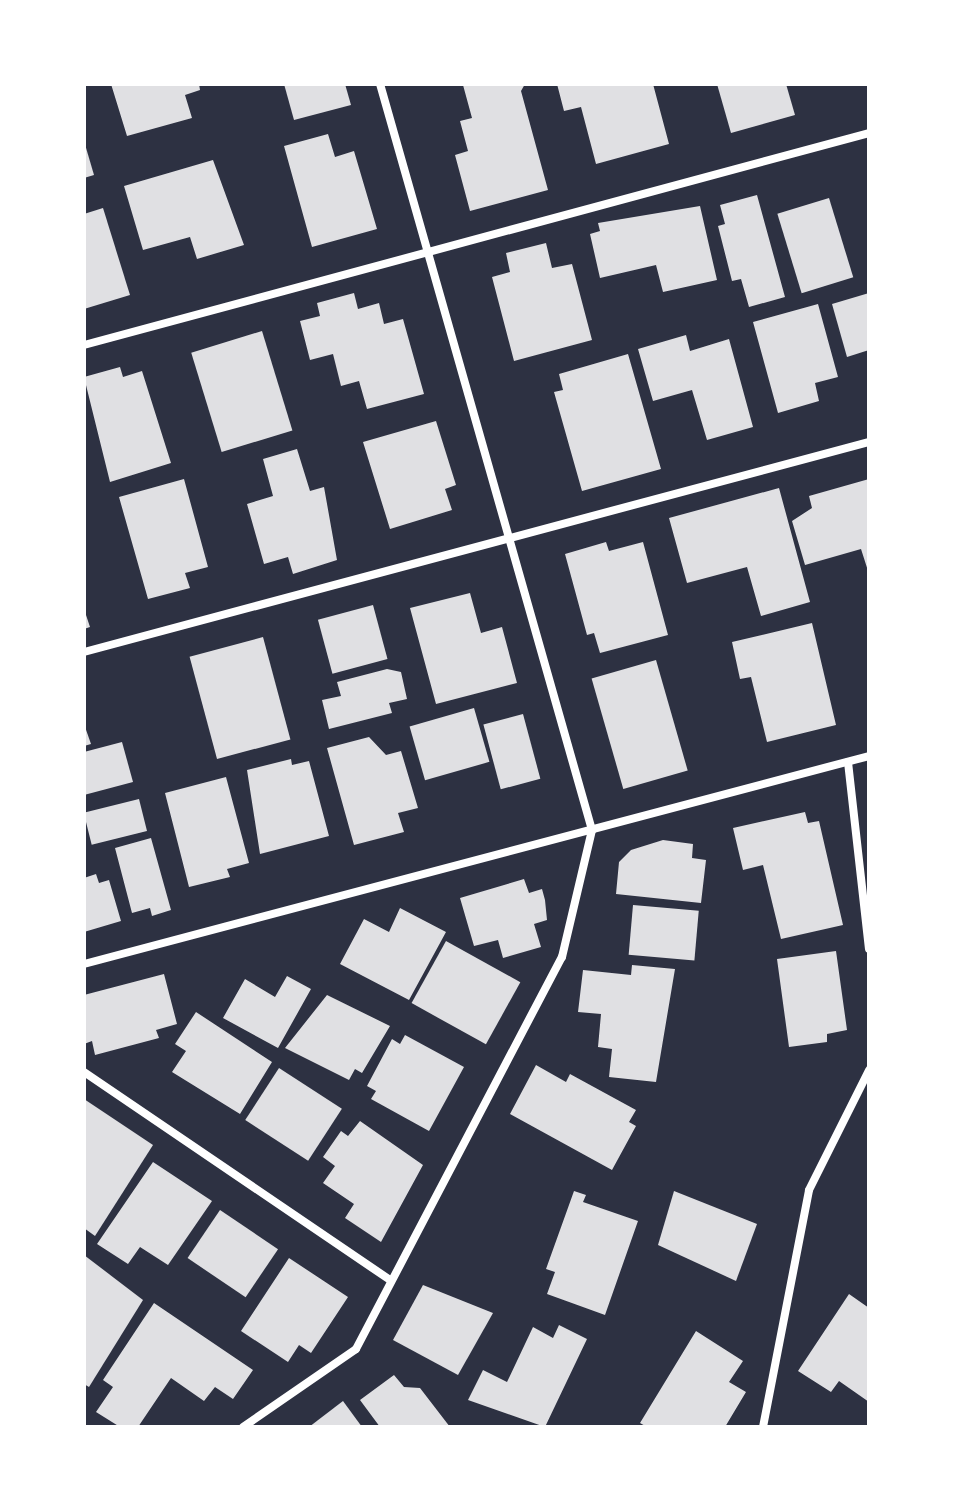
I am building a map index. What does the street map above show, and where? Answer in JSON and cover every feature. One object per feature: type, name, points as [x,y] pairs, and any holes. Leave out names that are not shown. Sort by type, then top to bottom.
[{"type":"street","points":[[243,1427],[356,1349],[562,957],[592,830],[380,84]]},
{"type":"street","points":[[84,345],[869,133]]},
{"type":"street","points":[[84,652],[869,442]]},
{"type":"street","points":[[84,964],[869,756]]},
{"type":"street","points":[[848,762],[869,949]]},
{"type":"street","points":[[763,1427],[809,1190],[869,1070]]},
{"type":"street","points":[[84,1072],[391,1281]]},
{"type":"building","points":[[111,84],[199,84],[200,90],[185,95],[192,118],[127,136]]},
{"type":"building","points":[[284,84],[345,84],[351,105],[294,120]]},
{"type":"building","points":[[525,84],[521,91],[548,190],[470,211],[455,155],[468,151],[460,121],[472,118],[463,85]]},
{"type":"building","points":[[557,84],[653,84],[669,144],[596,164],[581,107],[564,111]]},
{"type":"building","points":[[717,84],[786,84],[795,115],[731,133]]},
{"type":"building","points":[[328,134],[335,157],[354,151],[377,229],[312,247],[284,146]]},
{"type":"building","points":[[84,141],[94,175],[84,178]]},
{"type":"building","points":[[213,160],[244,245],[197,259],[190,237],[143,250],[124,186]]},
{"type":"building","points":[[757,195],[785,297],[749,307],[741,279],[732,281],[718,226],[725,224],[720,205]]},
{"type":"building","points":[[829,198],[853,277],[802,293],[777,214]]},
{"type":"building","points":[[700,206],[717,280],[663,292],[656,265],[600,278],[590,234],[600,231],[598,223]]},
{"type":"building","points":[[103,208],[130,295],[84,309],[84,214]]},
{"type":"building","points":[[546,243],[552,268],[572,264],[592,340],[514,361],[492,277],[510,272],[506,253]]},
{"type":"building","points":[[354,293],[358,309],[379,303],[384,324],[403,319],[424,394],[367,409],[359,381],[341,386],[333,354],[310,360],[300,321],[320,316],[317,303]]},
{"type":"building","points":[[869,293],[869,350],[847,357],[832,304]]},
{"type":"building","points":[[818,304],[838,377],[815,383],[819,401],[778,413],[753,322]]},
{"type":"building","points":[[262,331],[292,430],[222,452],[191,353]]},
{"type":"building","points":[[686,335],[690,351],[729,339],[753,427],[707,440],[692,390],[653,401],[638,349]]},
{"type":"building","points":[[628,354],[661,469],[582,491],[554,392],[563,390],[559,374]]},
{"type":"building","points":[[120,367],[123,377],[142,371],[171,463],[110,482],[84,377]]},
{"type":"building","points":[[436,421],[456,485],[445,489],[452,510],[390,529],[363,442]]},
{"type":"building","points":[[297,449],[310,491],[324,487],[337,560],[293,574],[288,557],[264,564],[247,504],[273,496],[263,459]]},
{"type":"building","points":[[184,479],[208,567],[185,573],[190,588],[148,599],[119,497]]},
{"type":"building","points":[[869,479],[869,574],[861,549],[805,565],[792,521],[812,508],[809,496]]},
{"type":"building","points":[[779,488],[810,602],[761,616],[747,567],[687,583],[669,518]]},
{"type":"building","points":[[606,542],[609,551],[643,542],[668,635],[600,653],[594,633],[587,635],[565,554]]},
{"type":"building","points":[[470,593],[481,633],[502,627],[517,683],[436,704],[410,608]]},
{"type":"building","points":[[373,605],[387,659],[332,674],[318,620]]},
{"type":"building","points":[[84,609],[90,627],[84,629]]},
{"type":"building","points":[[812,623],[836,725],[767,742],[751,677],[740,679],[732,642]]},
{"type":"building","points":[[263,637],[290,739],[217,759],[190,657]]},
{"type":"building","points":[[656,660],[688,771],[623,789],[592,678]]},
{"type":"building","points":[[387,669],[401,672],[407,699],[389,703],[392,713],[329,729],[322,700],[341,696],[337,682]]},
{"type":"building","points":[[474,708],[489,762],[425,780],[410,726]]},
{"type":"building","points":[[523,714],[540,779],[501,789],[483,725]]},
{"type":"building","points":[[84,724],[91,744],[84,746]]},
{"type":"building","points":[[369,737],[386,755],[401,751],[418,808],[398,813],[404,832],[354,845],[327,748]]},
{"type":"building","points":[[122,742],[133,782],[84,795],[84,752]]},
{"type":"building","points":[[291,759],[292,765],[309,761],[329,836],[260,854],[247,770]]},
{"type":"building","points":[[226,777],[249,863],[227,869],[230,877],[189,887],[165,793]]},
{"type":"building","points":[[139,799],[147,831],[92,845],[84,813]]},
{"type":"building","points":[[805,812],[808,823],[819,821],[843,925],[781,939],[763,865],[743,870],[733,828]]},
{"type":"building","points":[[151,838],[171,910],[152,916],[150,908],[132,913],[115,848]]},
{"type":"building","points":[[663,840],[693,844],[692,858],[706,860],[701,903],[616,894],[619,862],[631,850]]},
{"type":"building","points":[[96,874],[99,883],[109,880],[121,921],[84,932],[84,878]]},
{"type":"building","points":[[524,879],[529,893],[542,889],[545,900],[547,920],[534,924],[541,947],[503,958],[498,940],[474,946],[460,898]]},
{"type":"building","points":[[633,905],[699,911],[694,961],[629,955]]},
{"type":"building","points":[[400,908],[446,932],[409,1000],[340,964],[364,919],[389,932]]},
{"type":"building","points":[[446,941],[520,982],[486,1044],[412,1003]]},
{"type":"building","points":[[836,951],[847,1030],[827,1034],[827,1042],[789,1047],[777,959]]},
{"type":"building","points":[[632,965],[675,969],[656,1082],[609,1077],[612,1049],[598,1047],[601,1014],[578,1012],[583,970],[631,975]]},
{"type":"building","points":[[164,974],[177,1024],[156,1030],[159,1038],[95,1055],[92,1041],[84,1044],[84,995]]},
{"type":"building","points":[[287,976],[311,989],[278,1048],[223,1018],[245,979],[275,997]]},
{"type":"building","points":[[327,995],[390,1026],[362,1073],[355,1069],[349,1080],[285,1048]]},
{"type":"building","points":[[196,1012],[272,1062],[240,1114],[172,1072],[186,1051],[175,1044]]},
{"type":"building","points":[[405,1035],[464,1067],[429,1131],[371,1099],[376,1091],[367,1086],[392,1039],[400,1044]]},
{"type":"building","points":[[536,1065],[566,1082],[570,1074],[636,1110],[629,1122],[636,1126],[612,1170],[510,1114]]},
{"type":"building","points":[[279,1068],[342,1109],[308,1161],[245,1120]]},
{"type":"building","points":[[84,1099],[153,1145],[95,1236],[84,1228]]},
{"type":"building","points":[[360,1121],[423,1165],[381,1242],[345,1218],[354,1204],[323,1183],[335,1166],[323,1157],[341,1131],[348,1136]]},
{"type":"building","points":[[153,1162],[212,1201],[168,1265],[140,1247],[128,1264],[97,1244]]},
{"type":"building","points":[[574,1191],[586,1195],[583,1202],[638,1221],[605,1315],[547,1294],[555,1272],[546,1269]]},
{"type":"building","points":[[674,1191],[757,1224],[736,1281],[658,1245]]},
{"type":"building","points":[[220,1210],[278,1249],[246,1297],[188,1258]]},
{"type":"building","points":[[84,1255],[143,1300],[89,1387],[84,1384]]},
{"type":"building","points":[[289,1258],[348,1297],[311,1353],[299,1345],[288,1362],[241,1331]]},
{"type":"building","points":[[423,1285],[493,1313],[458,1375],[393,1340]]},
{"type":"building","points":[[849,1294],[869,1308],[869,1402],[839,1381],[831,1392],[798,1371]]},
{"type":"building","points":[[154,1303],[253,1370],[233,1399],[215,1387],[204,1401],[171,1378],[138,1427],[120,1427],[96,1412],[113,1387],[103,1380]]},
{"type":"building","points":[[559,1325],[587,1339],[545,1427],[468,1400],[483,1370],[507,1382],[533,1327],[553,1338]]},
{"type":"building","points":[[696,1331],[743,1361],[729,1382],[746,1392],[725,1427],[647,1427],[640,1423]]},
{"type":"building","points":[[394,1375],[404,1387],[420,1388],[450,1427],[380,1427],[360,1400]]},
{"type":"building","points":[[343,1401],[362,1427],[309,1427]]}]
